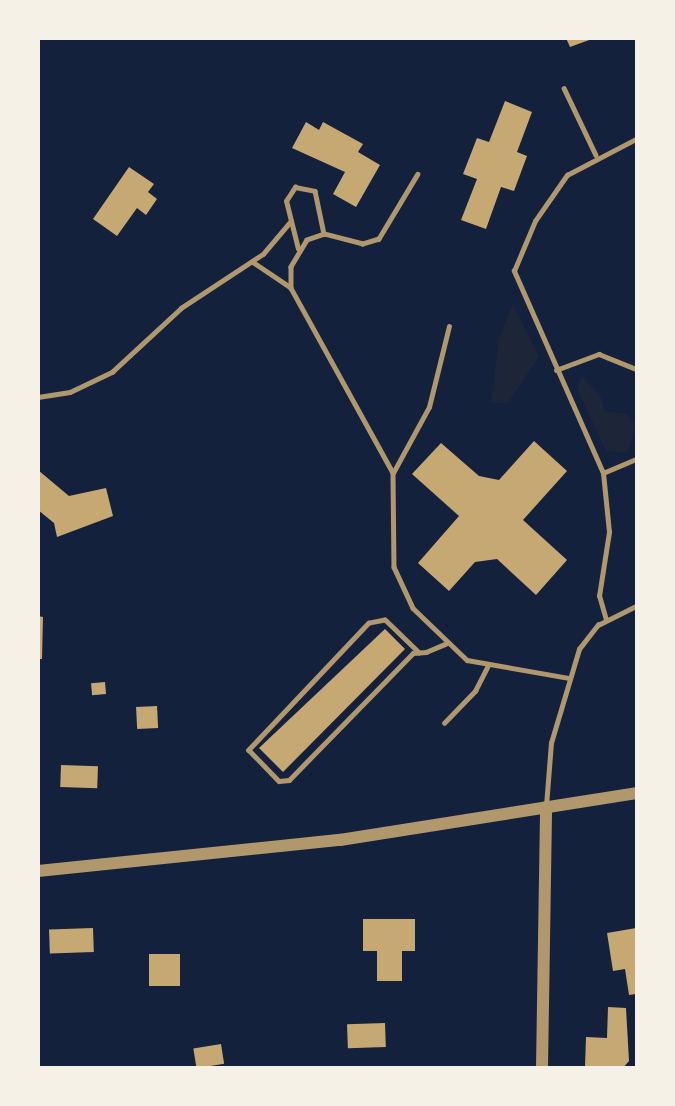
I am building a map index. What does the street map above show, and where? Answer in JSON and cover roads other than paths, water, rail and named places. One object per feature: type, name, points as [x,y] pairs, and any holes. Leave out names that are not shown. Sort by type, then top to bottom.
[{"type":"street","points":[[38,871],[340,840],[636,793]]},
{"type":"street","points":[[542,1068],[546,807]]},
{"type":"lane","points":[[564,88],[596,155]]},
{"type":"lane","points":[[606,620],[599,596],[609,532],[603,473],[519,294],[515,262],[558,184],[596,155],[636,139]]},
{"type":"lane","points":[[298,250],[324,234],[363,243],[379,239],[418,174]]},
{"type":"lane","points":[[290,288],[298,250],[287,195],[306,186],[318,195],[324,234]]},
{"type":"lane","points":[[38,397],[71,391],[112,372],[181,308],[253,262],[291,221]]},
{"type":"lane","points":[[253,262],[290,288],[393,473],[398,579],[445,644],[486,667],[569,678]]},
{"type":"lane","points":[[393,473],[429,407],[449,326]]},
{"type":"lane","points":[[556,370],[599,354],[636,369]]},
{"type":"lane","points":[[603,473],[636,460]]},
{"type":"lane","points":[[546,807],[547,766],[569,678],[584,640],[606,620],[636,606]]},
{"type":"lane","points":[[419,653],[384,620],[369,623],[248,750],[279,781],[289,780],[419,653],[445,644]]},
{"type":"lane","points":[[444,723],[475,691],[486,667]]}]
